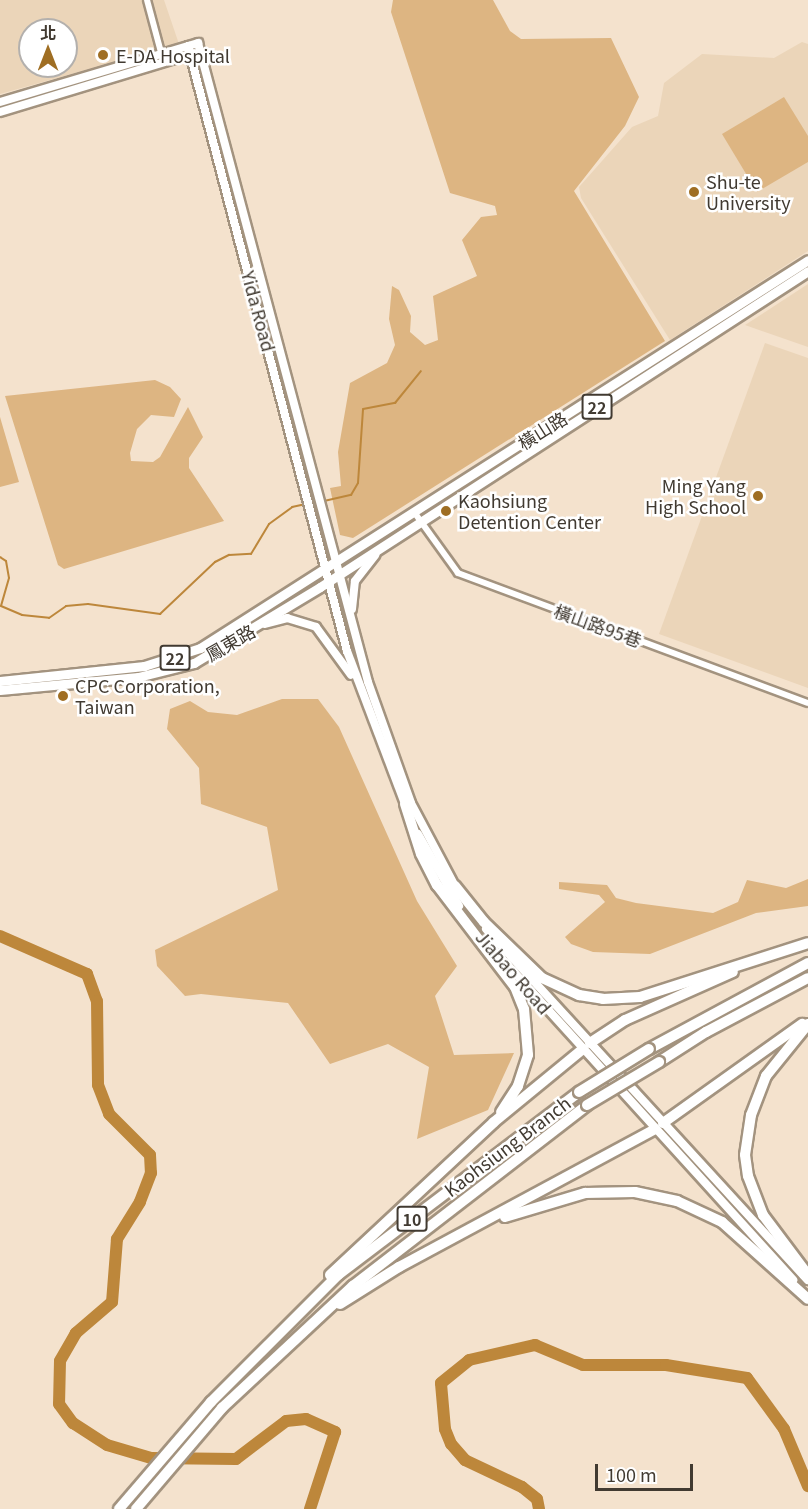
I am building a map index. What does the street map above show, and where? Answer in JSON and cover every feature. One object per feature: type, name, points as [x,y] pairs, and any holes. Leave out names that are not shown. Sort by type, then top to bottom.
[{"type":"highway","points":[[405,804],[421,854],[437,885],[472,935],[511,980],[524,1009],[529,1039],[525,1069],[494,1122]]},
{"type":"highway","points":[[455,886],[484,921],[542,978],[579,995],[603,999],[640,997],[808,944]]},
{"type":"highway","points":[[255,1358],[350,1254],[494,1122],[603,1032],[676,995],[783,951]]},
{"type":"highway","name":"Kaohsiung Branch","points":[[119,1509],[211,1402],[338,1275],[579,1092],[649,1049],[808,963]]},
{"type":"highway","name":"Kaohsiung Branch","points":[[136,1509],[222,1408],[371,1271],[587,1105],[706,1032],[808,978]]},
{"type":"highway","points":[[317,1319],[399,1267],[659,1126],[808,1019]]},
{"type":"highway","points":[[808,1024],[766,1076],[751,1115],[745,1155],[748,1176],[763,1215],[808,1275]]},
{"type":"highway","points":[[476,1227],[585,1193],[652,1195],[677,1201],[722,1222],[808,1298]]},
{"type":"main road","name":"橫山路","points":[[339,574],[387,544],[417,516],[808,260]]},
{"type":"main road","name":"橫山路","points":[[336,561],[417,516],[808,271]]},
{"type":"main road","name":"鳳東路","points":[[88,677],[144,666],[200,648],[336,561]]},
{"type":"main road","name":"鳳東路","points":[[0,690],[48,681],[88,677],[144,676],[179,667],[248,632],[339,574]]},
{"type":"main road","name":"鳳東路","points":[[0,681],[48,681]]},
{"type":"street","points":[[147,0],[163,58]]},
{"type":"street","name":"Yida Road","points":[[329,580],[189,50],[198,43],[339,574]]},
{"type":"street","points":[[0,111],[189,50]]},
{"type":"street","points":[[0,102],[163,58]]},
{"type":"street","points":[[295,449],[305,445]]},
{"type":"street","name":"橫山路95巷","points":[[417,516],[458,573],[808,703]]},
{"type":"street","points":[[355,633],[352,601],[355,581],[368,561],[387,544]]},
{"type":"street","name":"Jiabao Road","points":[[339,574],[355,633],[411,803],[455,886],[501,948],[586,1046]]},
{"type":"street","name":"Jiabao Road","points":[[329,580],[360,689],[405,804],[458,904],[659,1126],[808,1298]]},
{"type":"street","points":[[248,632],[280,619],[309,624],[327,638],[360,689]]},
{"type":"street","name":"Jiabao Road","points":[[659,1126],[808,1280]]},
{"type":"shaded area","name":"E-DA Hospital","points":[[0,0],[164,0],[179,44],[78,72],[78,18],[18,18],[18,78],[57,78],[0,94]]},
{"type":"shaded area","points":[[393,0],[493,0],[510,31],[521,39],[611,38],[639,97],[625,126],[574,191],[665,341],[353,538],[340,535],[330,488],[341,486],[338,452],[350,383],[387,363],[395,345],[389,319],[392,286],[399,290],[411,316],[410,332],[425,345],[438,340],[433,296],[477,276],[462,240],[481,217],[497,215],[495,206],[450,193],[391,12]]},
{"type":"shaded area","name":"Shu-te University","points":[[802,42],[808,44],[808,251],[670,340],[581,198],[579,187],[632,127],[658,116],[664,83],[702,54],[774,58]]},
{"type":"shaded area","points":[[784,97],[808,136],[808,162],[757,192],[722,134]]},
{"type":"shaded area","points":[[808,284],[808,347],[745,325]]},
{"type":"shaded area","name":"Ming Yang High School","points":[[765,343],[808,358],[808,688],[659,634]]},
{"type":"shaded area","points":[[155,380],[170,387],[181,399],[174,417],[151,415],[137,429],[130,453],[131,461],[153,462],[160,457],[188,407],[203,437],[189,458],[189,468],[224,521],[64,569],[58,565],[5,396]]},
{"type":"shaded area","points":[[0,417],[19,482],[0,487]]},
{"type":"shaded area","points":[[282,699],[318,699],[339,727],[417,901],[457,966],[435,996],[454,1055],[514,1053],[488,1110],[417,1139],[429,1067],[388,1044],[330,1064],[288,1003],[201,994],[185,996],[157,966],[155,950],[278,890],[267,827],[201,804],[199,768],[167,729],[170,709],[190,701],[208,712],[237,715]]},
{"type":"shaded area","points":[[808,879],[808,906],[756,913],[650,954],[593,952],[571,944],[565,937],[605,902],[599,895],[559,889],[559,882],[607,885],[616,898],[636,903],[713,913],[738,902],[747,880],[786,888]]},
{"type":"waterway","points":[[324,501],[351,495],[358,483],[363,409],[395,403],[421,371]]},
{"type":"waterway","points":[[0,557],[6,561],[9,578],[1,606],[22,615],[49,618],[66,606],[88,604],[160,614],[215,562],[229,555],[251,554],[269,524],[292,507],[306,504]]},
{"type":"waterway","points":[[0,936],[87,974],[97,1001],[98,1085],[109,1114],[150,1155],[151,1173],[140,1202],[117,1239],[112,1302],[76,1333],[60,1361],[59,1404],[73,1423],[107,1445],[151,1458],[236,1459],[286,1421],[306,1419],[335,1432],[310,1509]]},
{"type":"waterway","points":[[539,1509],[537,1499],[522,1487],[465,1460],[451,1444],[445,1429],[441,1383],[469,1360],[535,1345],[583,1365],[666,1365],[747,1378],[784,1429],[808,1486]]},
{"type":"place","name":"E-DA Hospital","points":[[103,55]]},
{"type":"place","name":"Shu-te University","points":[[694,192]]},
{"type":"place","name":"Ming Yang High School","points":[[758,496]]},
{"type":"place","name":"Kaohsiung Detention Center","points":[[446,511]]},
{"type":"place","name":"CPC Corporation, Taiwan","points":[[63,696]]}]
